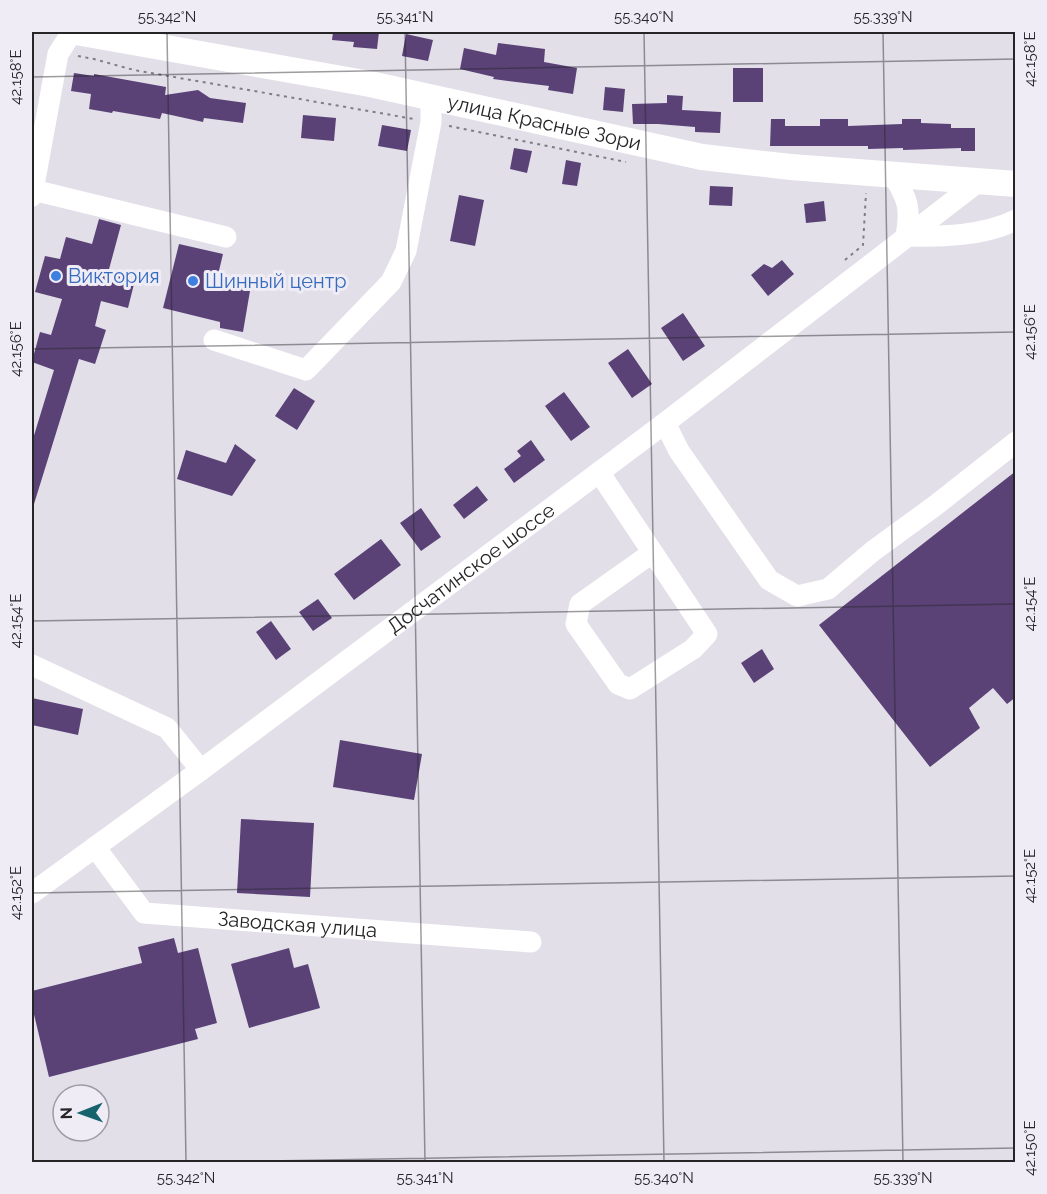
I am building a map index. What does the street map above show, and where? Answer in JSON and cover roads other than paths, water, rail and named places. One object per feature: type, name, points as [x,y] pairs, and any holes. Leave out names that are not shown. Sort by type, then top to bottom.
[{"type":"main road","name":"улица Красные Зори","points":[[83,32],[431,110],[702,157],[770,165],[1016,184]]},
{"type":"street","points":[[83,32],[58,54],[32,193],[226,237]]},
{"type":"street","points":[[214,340],[306,370],[392,282],[406,251],[431,110]]},
{"type":"street","points":[[893,175],[909,207],[906,236],[942,237],[1004,225],[1016,219]]},
{"type":"street","name":"Досчатинское шоссе","points":[[32,893],[201,770],[599,472],[978,182]]},
{"type":"street","points":[[664,423],[679,451],[769,580],[796,596],[828,589],[873,551],[1016,442]]},
{"type":"street","points":[[599,472],[707,634],[693,649],[630,688],[618,684],[576,624],[580,604],[652,553]]},
{"type":"street","points":[[32,665],[167,728],[201,770]]},
{"type":"street","name":"Заводская улица","points":[[95,847],[144,912],[531,942]]},
{"type":"place","name":"Виктория","points":[[56,276]]},
{"type":"place","name":"Шинный центр","points":[[193,281]]}]
